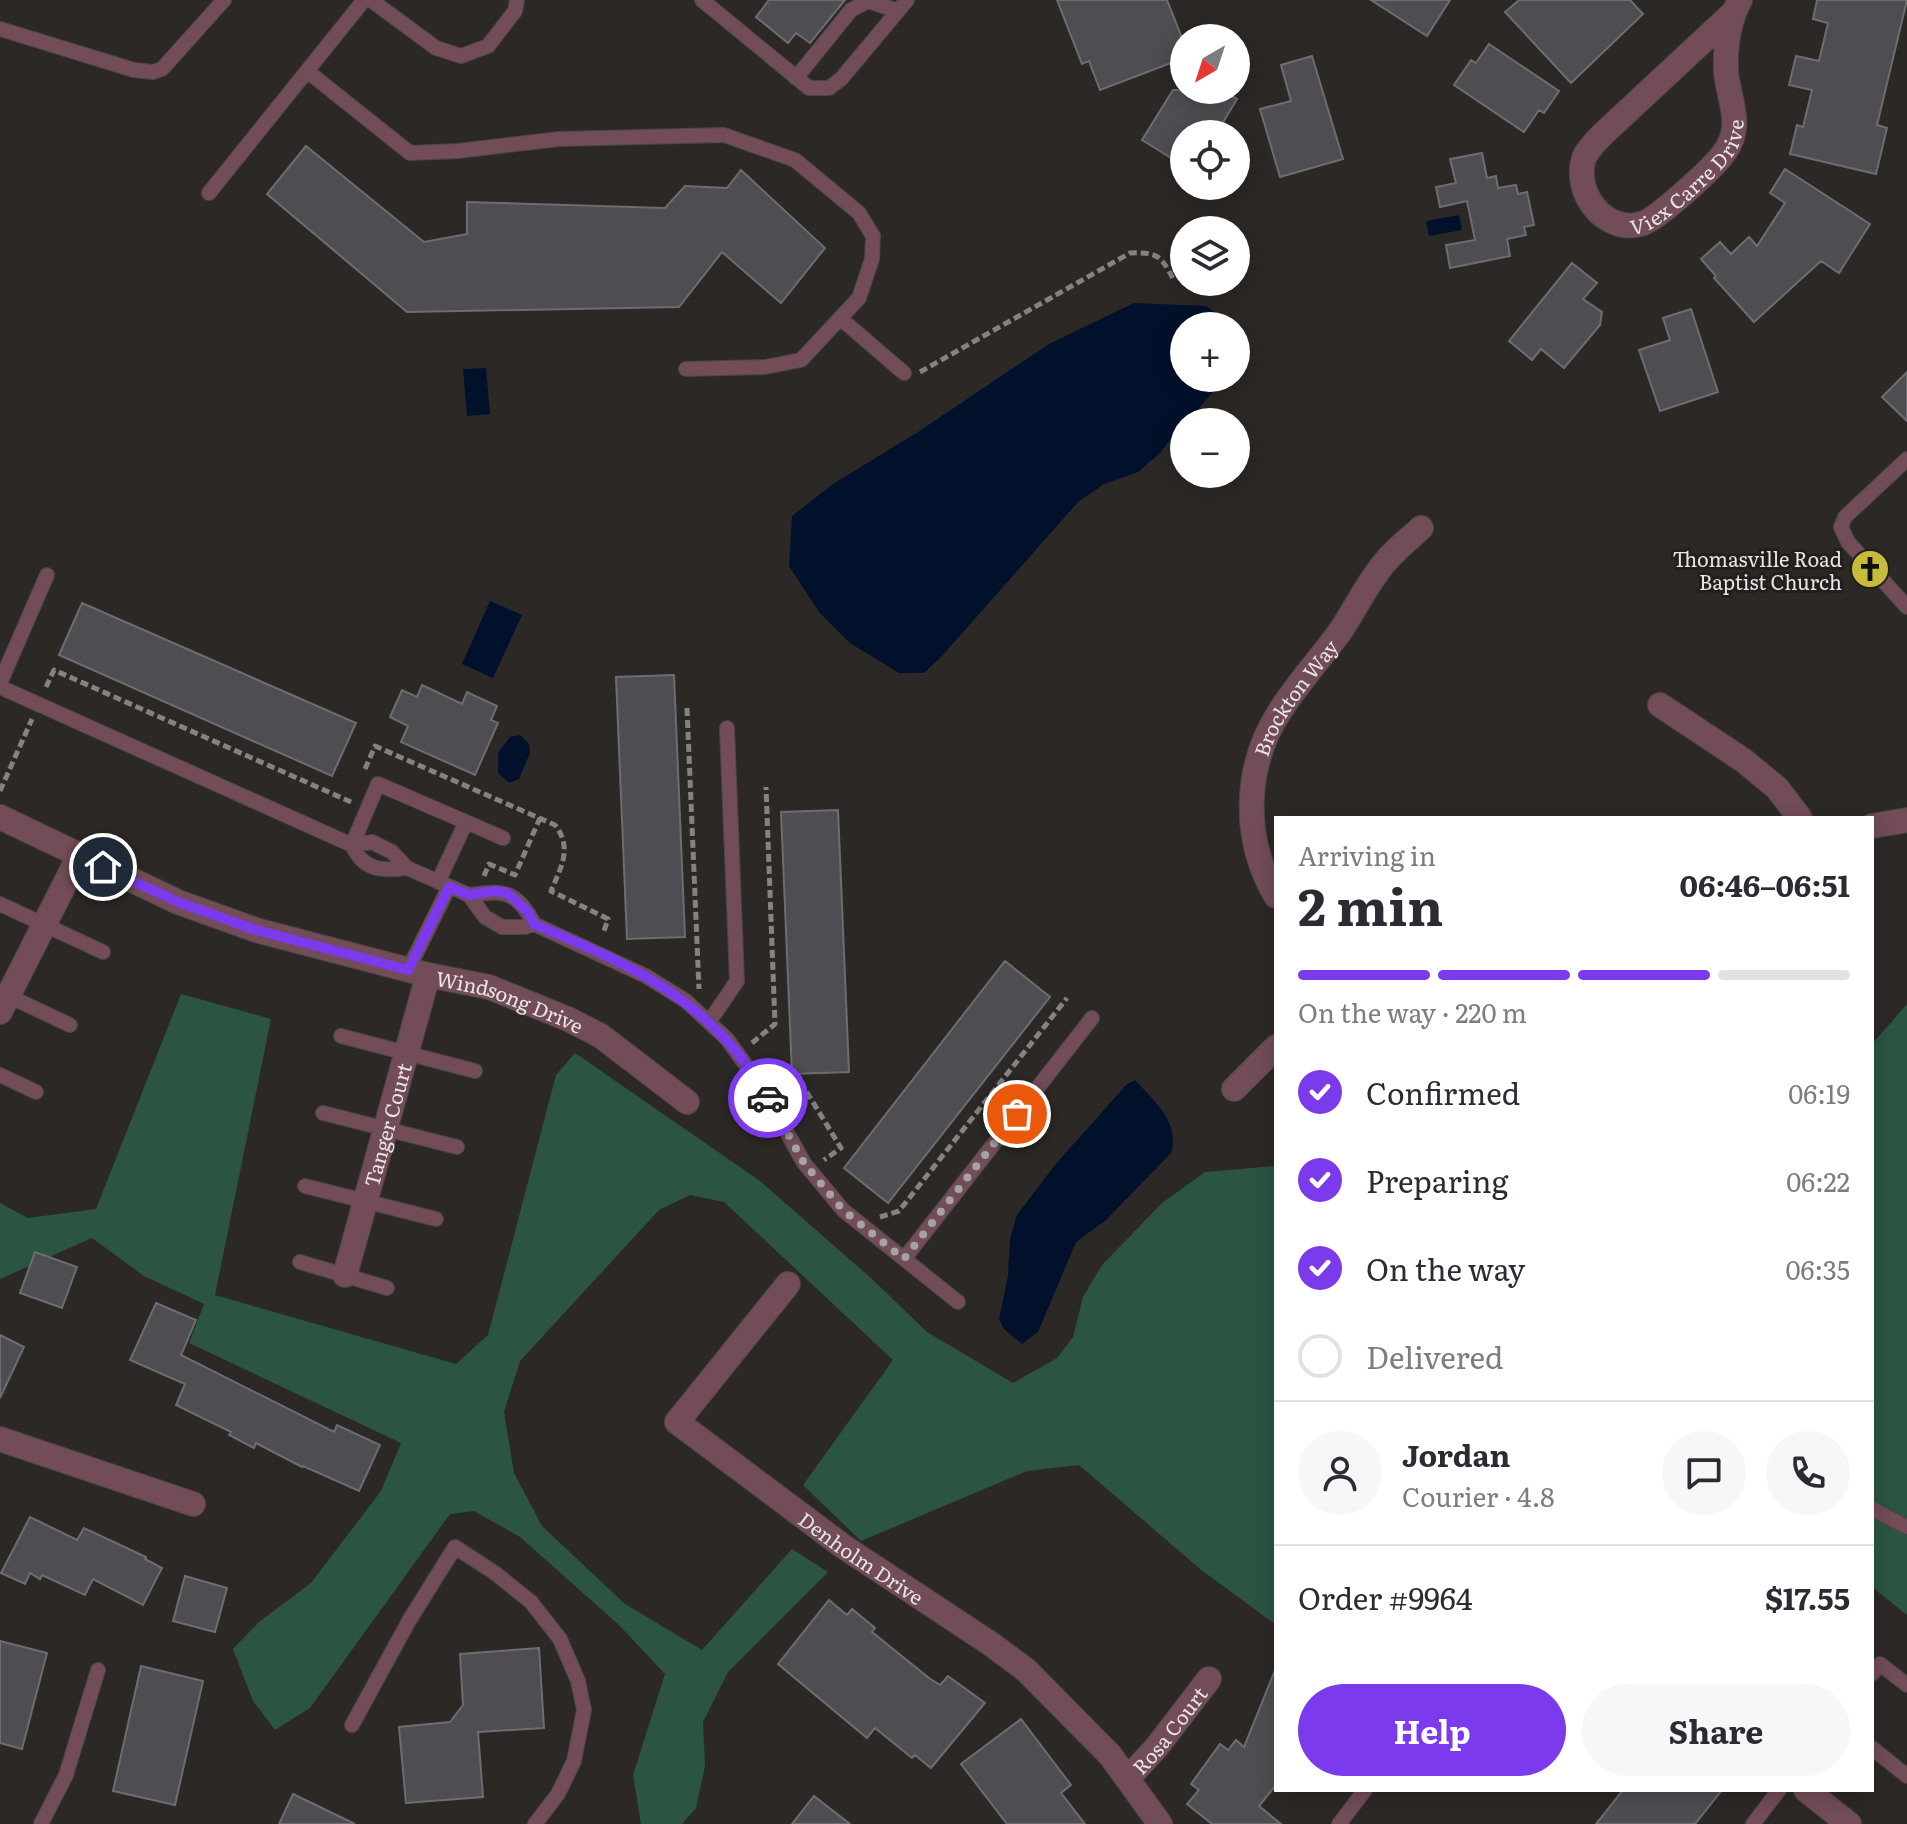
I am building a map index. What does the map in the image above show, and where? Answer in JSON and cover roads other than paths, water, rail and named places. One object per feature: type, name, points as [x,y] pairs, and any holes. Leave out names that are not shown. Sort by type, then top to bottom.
[{"type":"street","name":"Viex Carre Drive","points":[[1737,6],[1727,36],[1726,73],[1736,116],[1732,138],[1724,153],[1662,212],[1641,224],[1627,225],[1612,221],[1596,210],[1586,196],[1582,179],[1584,157],[1596,141],[1737,6]]},
{"type":"street","name":"Brockton Way","points":[[1274,893],[1266,879],[1255,844],[1251,817],[1255,770],[1263,742],[1280,711],[1339,632],[1385,562],[1421,528]]},
{"type":"street","points":[[1660,705],[1743,760],[1777,788],[1798,816]]},
{"type":"street","name":"Windsong Drive","points":[[0,817],[178,902],[256,930],[489,987],[568,1019],[601,1036],[687,1102]]},
{"type":"street","points":[[1874,826],[1907,820]]},
{"type":"street","points":[[3,1000],[79,856]]},
{"type":"street","name":"Tanger Court","points":[[345,1275],[407,1053],[418,972]]},
{"type":"street","points":[[1234,1089],[1274,1049]]},
{"type":"street","name":"Denholm Drive","points":[[788,1284],[677,1422],[844,1547],[1026,1670],[1110,1755],[1129,1777],[1160,1824]]},
{"type":"street","points":[[0,1439],[193,1504]]},
{"type":"street","name":"Rosa Court","points":[[1129,1777],[1156,1748],[1209,1679]]},
{"type":"street","points":[[1809,1792],[1849,1824]]},
{"type":"lane","points":[[0,29],[134,70],[153,72],[162,69],[224,0]]},
{"type":"lane","points":[[209,193],[364,0]]},
{"type":"lane","points":[[371,0],[436,48],[461,56],[488,46],[515,11],[517,0]]},
{"type":"lane","points":[[702,0],[809,88],[829,88],[841,79],[902,6]]},
{"type":"lane","points":[[796,78],[858,5],[868,1],[902,6]]},
{"type":"lane","points":[[307,71],[410,153],[458,151],[559,139],[724,135],[795,160],[859,213],[873,236],[872,259],[859,298],[801,360],[765,367],[686,369]]},
{"type":"lane","points":[[840,318],[904,373]]},
{"type":"lane","points":[[1907,459],[1845,517],[1841,527],[1848,542],[1907,607]]},
{"type":"lane","points":[[47,575],[0,685],[352,845],[372,842],[392,852],[407,868],[469,895],[485,917],[502,927],[534,924]]},
{"type":"lane","points":[[709,1022],[737,981],[727,728]]},
{"type":"lane","points":[[407,868],[385,871],[369,866],[358,859],[352,845],[378,784],[503,838]]},
{"type":"lane","points":[[418,972],[466,822]]},
{"type":"lane","points":[[469,895],[494,891],[507,893],[528,912],[534,924],[646,976],[686,1001],[727,1039],[761,1086],[804,1163],[843,1210],[958,1302]]},
{"type":"lane","points":[[0,904],[103,952]]},
{"type":"lane","points":[[3,1000],[70,1025]]},
{"type":"lane","points":[[904,1259],[1092,1018]]},
{"type":"lane","points":[[341,1036],[475,1071]]},
{"type":"lane","points":[[0,1075],[36,1092]]},
{"type":"lane","points":[[323,1113],[457,1147]]},
{"type":"lane","points":[[305,1186],[436,1219]]},
{"type":"lane","points":[[300,1262],[387,1288]]},
{"type":"lane","points":[[1874,1510],[1907,1527]]},
{"type":"lane","points":[[352,1725],[410,1619],[455,1547],[531,1602],[560,1639],[578,1681],[584,1710],[574,1761],[558,1794],[535,1824]]},
{"type":"lane","points":[[1874,1672],[1880,1664],[1907,1685]]},
{"type":"lane","points":[[41,1824],[66,1775],[98,1670]]},
{"type":"lane","points":[[1874,1750],[1907,1776]]},
{"type":"lane","points":[[1339,1824],[1363,1792]]},
{"type":"lane","points":[[1753,1824],[1777,1792]]},
{"type":"water","points":[[1459,215],[1462,230],[1429,236],[1426,221]]},
{"type":"water","points":[[1134,303],[1206,306],[1214,312],[1170,312],[1170,392],[1213,392],[1199,408],[1170,408],[1170,440],[1160,453],[1138,472],[1104,484],[1078,502],[924,673],[899,673],[850,643],[819,612],[789,566],[792,516],[833,484],[918,432],[1049,344]]},
{"type":"water","points":[[486,368],[490,414],[467,416],[463,369]]},
{"type":"water","points":[[490,601],[522,615],[493,678],[462,664]]},
{"type":"water","points":[[520,735],[529,744],[530,753],[519,779],[509,783],[498,773],[498,753],[510,737]]},
{"type":"water","points":[[1135,1080],[1169,1122],[1173,1142],[1171,1153],[1106,1220],[1076,1242],[1038,1332],[1022,1344],[1004,1329],[999,1319],[1008,1276],[1010,1239],[1017,1215],[1055,1165],[1127,1084]]},
{"type":"place","name":"Thomasville Road Baptist Church","points":[[1870,569]]}]
